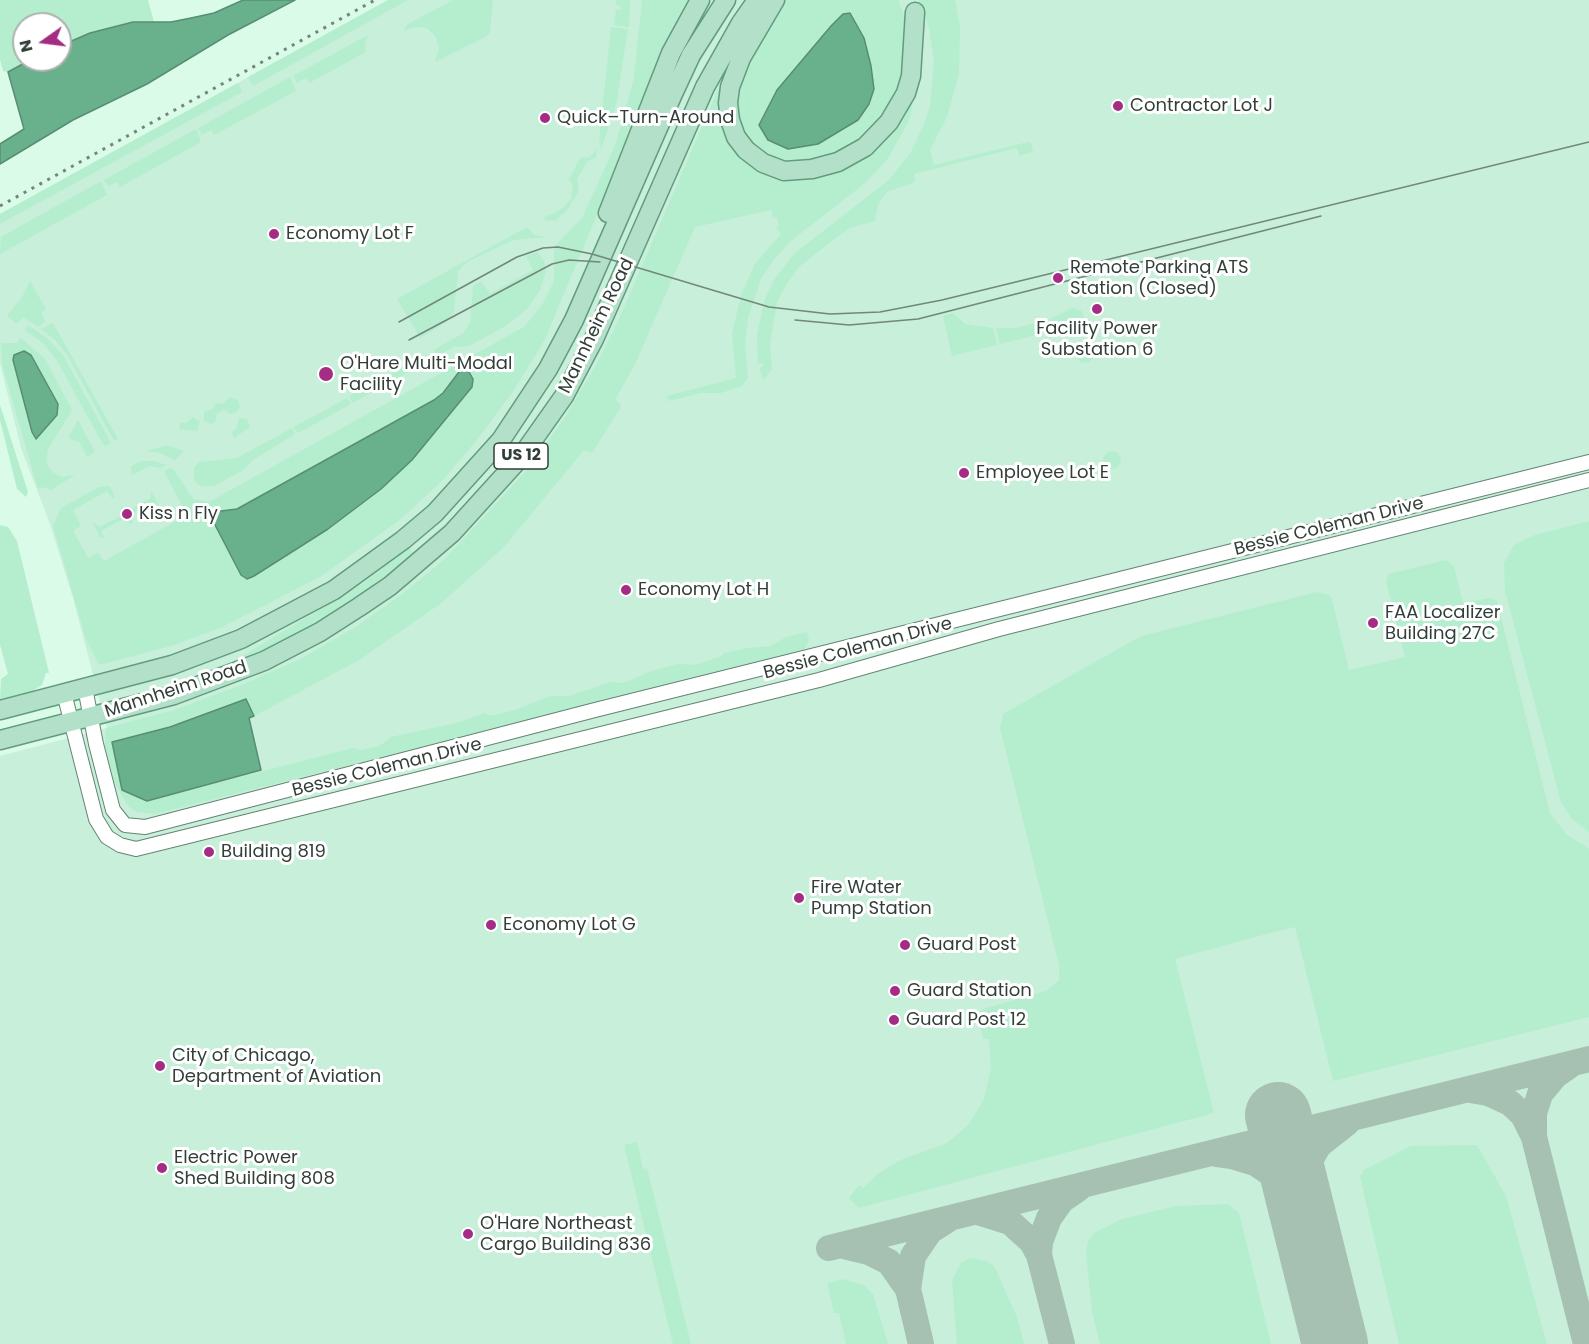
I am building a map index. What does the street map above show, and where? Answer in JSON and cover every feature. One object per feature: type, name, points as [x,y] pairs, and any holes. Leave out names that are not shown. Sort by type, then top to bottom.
[{"type":"main road","points":[[596,269],[601,230],[671,53],[700,0]]},
{"type":"main road","name":"Mannheim Road","points":[[0,710],[172,665],[241,639],[334,591],[404,540],[459,489],[501,440],[548,369],[596,269],[691,55],[726,0]]},
{"type":"main road","name":"Mannheim Road","points":[[0,741],[91,718],[214,682],[264,661],[321,632],[390,586],[473,513],[540,432],[580,366],[705,87],[721,56],[757,0]]},
{"type":"main road","points":[[775,0],[741,58],[730,87],[728,103],[733,129],[746,150],[763,163],[784,171],[812,170],[838,162],[865,147],[889,122],[906,93],[911,76],[915,12]]},
{"type":"street","name":"Bessie Coleman Drive","points":[[85,688],[113,810],[125,825],[145,827],[1589,462]]},
{"type":"street","name":"Bessie Coleman Drive","points":[[72,722],[96,819],[107,837],[120,845],[136,849],[819,680],[999,629],[1589,480]]},
{"type":"street","points":[[64,693],[72,722]]},
{"type":"street","points":[[317,782],[323,803]]},
{"type":"shaded area","points":[[0,0],[148,0],[154,22],[133,22],[111,27],[72,42],[72,12],[12,12],[12,70],[3,71],[0,60]]},
{"type":"shaded area","points":[[243,0],[295,0],[228,35],[147,84],[73,120],[0,164],[0,144],[24,129],[8,72],[12,70],[12,72],[72,72],[72,41],[90,33],[133,22],[171,22],[214,13]]},
{"type":"shaded area","points":[[388,0],[1589,0],[1589,1344],[0,1344],[0,756],[107,728],[73,598],[50,524],[21,448],[0,363],[0,214]]},
{"type":"shaded area","points":[[388,0],[408,0],[253,86],[248,77]]},
{"type":"shaded area","points":[[453,0],[493,0],[490,32],[487,36],[435,62],[439,49],[436,37],[427,28],[415,27],[403,31],[408,24]]},
{"type":"shaded area","points":[[616,0],[630,0],[629,27],[614,25],[616,10],[621,10],[621,6],[616,5]]},
{"type":"shaded area","points":[[642,0],[693,0],[645,101],[544,341],[512,393],[476,441],[445,478],[401,519],[320,577],[222,627],[171,646],[99,665],[86,639],[53,526],[61,508],[99,487],[110,486],[115,498],[112,498],[107,491],[73,510],[81,526],[73,531],[88,558],[98,553],[104,561],[180,519],[176,510],[182,506],[164,471],[170,468],[174,470],[193,499],[209,502],[524,327],[542,305],[554,281],[554,247],[582,218],[615,146],[634,78]]},
{"type":"shaded area","points":[[784,0],[898,0],[906,21],[902,86],[871,132],[831,158],[784,164],[754,149],[740,129],[734,100],[744,65]]},
{"type":"shaded area","points":[[919,0],[955,0],[960,27],[959,74],[947,117],[930,150],[934,165],[1028,142],[1031,143],[1033,152],[1019,156],[1017,148],[914,174],[915,182],[887,192],[878,204],[875,221],[850,228],[837,237],[800,266],[788,282],[777,302],[770,344],[772,368],[764,380],[759,368],[763,367],[762,363],[758,364],[757,335],[764,302],[773,281],[795,253],[889,180],[911,152],[924,124],[930,106],[934,61],[929,28]]},
{"type":"shaded area","points":[[850,13],[864,38],[871,66],[874,89],[869,104],[858,120],[818,144],[788,149],[768,140],[759,125],[777,90],[831,26],[843,14]]},
{"type":"shaded area","points":[[611,27],[628,29],[616,105],[600,152],[601,142],[599,141]]},
{"type":"shaded area","points":[[368,35],[365,44],[366,52],[309,83],[306,78],[297,83],[293,76]]},
{"type":"shaded area","points":[[919,76],[909,121],[887,160],[864,184],[792,240],[774,259],[761,279],[748,318],[745,344],[748,378],[742,386],[721,393],[701,393],[669,401],[667,396],[736,378],[732,334],[741,295],[755,264],[781,234],[776,228],[779,225],[777,218],[773,218],[771,210],[695,227],[635,364],[615,400],[621,404],[620,408],[592,453],[584,450],[504,547],[440,604],[359,660],[254,716],[245,699],[170,727],[112,742],[147,801],[353,748],[361,750],[380,746],[391,737],[456,723],[485,713],[490,716],[515,710],[550,696],[569,696],[611,682],[624,683],[651,671],[678,664],[696,665],[724,653],[771,646],[786,637],[807,632],[809,640],[803,651],[155,814],[137,812],[128,806],[112,779],[105,747],[106,728],[174,710],[244,684],[300,659],[354,628],[401,595],[445,559],[528,469],[565,417],[596,365],[619,319],[723,78],[727,79],[723,96],[755,165],[840,168]]},
{"type":"shaded area","points":[[290,77],[296,91],[214,135],[211,130],[202,135],[198,128]]},
{"type":"shaded area","points":[[238,83],[242,92],[0,224],[0,214]]},
{"type":"shaded area","points":[[196,129],[201,142],[120,187],[117,182],[108,186],[104,180]]},
{"type":"shaded area","points":[[598,148],[596,157],[587,162],[577,179],[579,191],[567,210],[555,221],[545,220],[543,218],[563,208],[571,199],[573,186],[569,179],[580,158],[590,157]]},
{"type":"shaded area","points":[[101,181],[107,195],[0,254],[1,237]]},
{"type":"shaded area","points":[[527,227],[534,235],[548,237],[513,240],[467,262],[458,271],[454,313],[445,323],[420,338],[397,299]]},
{"type":"shaded area","points":[[537,252],[544,261],[546,271],[540,290],[528,308],[506,326],[469,346],[454,347],[437,356],[434,350],[463,333],[470,323],[473,286],[481,281],[490,294],[533,270],[526,256]]},
{"type":"shaded area","points":[[30,281],[46,309],[41,313],[45,321],[38,327],[23,317],[17,324],[7,316],[22,297]]},
{"type":"shaded area","points":[[1073,308],[1082,311],[1086,325],[1076,327],[1079,337],[1071,337],[1068,330],[1062,329],[1000,344],[996,328],[1015,328],[1048,320]]},
{"type":"shaded area","points":[[953,313],[965,324],[993,328],[997,345],[952,356],[943,316]]},
{"type":"shaded area","points":[[53,323],[118,439],[114,441],[68,356],[55,340],[41,329]]},
{"type":"shaded area","points":[[28,325],[47,338],[63,355],[111,443],[104,446],[56,359],[43,343],[25,330]]},
{"type":"shaded area","points":[[21,338],[45,359],[72,410],[48,449],[46,462],[52,472],[63,477],[75,475],[51,490],[45,487],[39,489],[37,486],[2,364],[1,343],[17,343]]},
{"type":"shaded area","points":[[1081,345],[1089,345],[1094,350],[1092,361],[1081,363],[1076,358],[1076,350]]},
{"type":"shaded area","points":[[24,351],[31,355],[58,404],[57,415],[36,439],[32,432],[13,360],[14,355]]},
{"type":"shaded area","points":[[412,362],[416,368],[385,385],[381,379]]},
{"type":"shaded area","points":[[462,368],[468,370],[473,379],[472,387],[412,460],[381,489],[328,529],[254,576],[247,579],[241,575],[213,521],[213,512],[237,509],[434,400],[443,393]]},
{"type":"shaded area","points":[[379,380],[383,386],[353,403],[349,396]]},
{"type":"shaded area","points":[[229,397],[238,400],[240,406],[237,412],[230,414],[224,410],[217,413],[215,422],[211,424],[204,421],[204,412],[213,409],[216,403],[223,404]]},
{"type":"shaded area","points":[[347,398],[351,404],[298,433],[294,427]]},
{"type":"shaded area","points":[[0,405],[28,492],[26,497],[17,489],[0,420]]},
{"type":"shaded area","points":[[193,417],[200,422],[197,431],[179,429],[180,423],[186,423]]},
{"type":"shaded area","points":[[239,418],[247,419],[250,427],[234,438],[232,432],[236,429]]},
{"type":"shaded area","points":[[78,420],[95,452],[87,457],[80,443],[68,438]]},
{"type":"shaded area","points":[[292,428],[295,434],[253,460],[243,470],[214,486],[200,486],[194,480],[194,468],[199,462],[237,458]]},
{"type":"shaded area","points":[[165,446],[184,451],[175,460],[160,453],[147,451]]},
{"type":"shaded area","points":[[1108,451],[1116,451],[1121,456],[1119,467],[1108,469],[1103,464],[1103,456]]},
{"type":"shaded area","points":[[142,461],[154,461],[166,465],[160,468],[150,466],[132,475],[131,466]]},
{"type":"shaded area","points":[[151,490],[160,508],[154,502],[130,515],[133,522],[130,524],[125,518],[101,531],[104,538],[100,538],[93,522],[99,527],[123,515],[121,506],[128,511],[151,498]]},
{"type":"shaded area","points":[[1589,521],[1589,832],[1572,819],[1561,802],[1505,591],[1504,563],[1514,545],[1535,535]]},
{"type":"shaded area","points":[[0,525],[8,527],[17,541],[49,673],[46,673],[42,685],[34,690],[35,692],[0,700],[1,679],[8,674],[0,645]]},
{"type":"shaded area","points":[[410,548],[414,554],[349,603],[298,634],[233,664],[232,662],[356,588]]},
{"type":"shaded area","points":[[1446,560],[1454,566],[1463,603],[1489,598],[1497,601],[1550,813],[1566,834],[1589,849],[1589,1017],[1333,1081],[1295,927],[1274,932],[1175,959],[1214,1113],[859,1208],[849,1198],[859,1185],[863,1188],[878,1174],[898,1161],[947,1143],[969,1124],[984,1099],[991,1068],[989,1039],[983,1039],[978,1013],[983,1009],[1046,991],[1059,980],[1059,965],[1000,728],[1003,714],[1141,636],[1317,592],[1329,595],[1332,600],[1349,670],[1405,657],[1386,581],[1389,574]]},
{"type":"shaded area","points":[[246,699],[254,716],[249,718],[261,770],[147,801],[122,790],[112,742],[170,727]]},
{"type":"shaded area","points":[[637,1142],[643,1169],[647,1168],[691,1344],[673,1344],[624,1145]]},
{"type":"shaded area","points":[[1477,1145],[1506,1196],[1547,1344],[1399,1344],[1360,1177],[1364,1170],[1411,1146]]},
{"type":"shaded area","points":[[1228,1204],[1239,1213],[1271,1344],[1100,1344],[1092,1312],[1086,1254],[1088,1241],[1094,1233],[1122,1219],[1176,1206]]},
{"type":"shaded area","points":[[970,1258],[986,1261],[994,1266],[1017,1317],[1024,1344],[957,1344],[952,1280],[961,1263]]},
{"type":"shaded area","points":[[844,1279],[865,1286],[873,1294],[888,1344],[846,1344],[839,1313],[834,1313],[827,1283]]},
{"type":"taxiway","points":[[829,1248],[1589,1059]]},
{"type":"taxiway","points":[[1470,1090],[1488,1093],[1510,1103],[1523,1115],[1534,1137],[1534,1113],[1540,1094],[1556,1075],[1569,1066]]},
{"type":"taxiway","points":[[1217,1154],[1255,1163],[1282,1181],[1300,1204],[1304,1170],[1319,1145],[1347,1123]]},
{"type":"taxiway","points":[[1534,1137],[1586,1344]]},
{"type":"taxiway","points":[[1039,1255],[1040,1242],[1049,1218],[1062,1200],[1078,1189]]},
{"type":"taxiway","points":[[978,1212],[1010,1222],[1032,1242],[1039,1255],[1062,1344]]},
{"type":"taxiway","points":[[844,1246],[869,1252],[889,1262],[908,1289],[913,1256],[930,1231],[946,1221]]},
{"type":"taxiway","points":[[908,1289],[921,1344]]},
{"type":"runway","points":[[1278,1115],[1335,1344]]},
{"type":"tram line","points":[[399,322],[517,257],[543,248],[558,247],[592,254],[769,307],[830,314],[880,312],[942,300],[1589,142]]},
{"type":"tram line","points":[[795,320],[849,325],[918,319],[1321,216]]},
{"type":"tram line","points":[[409,340],[552,264],[569,260],[600,262]]},
{"type":"railway","points":[[0,206],[375,0]]},
{"type":"place","name":"Contractor Lot J","points":[[1118,106]]},
{"type":"place","name":"Quick–Turn-Around","points":[[545,118]]},
{"type":"place","name":"Economy Lot F","points":[[274,234]]},
{"type":"place","name":"Remote Parking ATS Station (Closed)","points":[[1058,278]]},
{"type":"place","name":"Facility Power Substation 6","points":[[1097,309]]},
{"type":"place","name":"O'Hare Multi-Modal Facility","points":[[326,374]]},
{"type":"place","name":"Employee Lot E","points":[[964,473]]},
{"type":"place","name":"Kiss n Fly","points":[[127,514]]},
{"type":"place","name":"Economy Lot H","points":[[626,590]]},
{"type":"place","name":"FAA Localizer Building 27C","points":[[1373,623]]},
{"type":"place","name":"Building 819","points":[[209,852]]},
{"type":"place","name":"Fire Water Pump Station","points":[[799,898]]},
{"type":"place","name":"Economy Lot G","points":[[491,925]]},
{"type":"place","name":"Guard Post","points":[[905,945]]},
{"type":"place","name":"Guard Station","points":[[895,991]]},
{"type":"place","name":"Guard Post 12","points":[[894,1020]]},
{"type":"place","name":"City of Chicago, Department of Aviation","points":[[160,1066]]},
{"type":"place","name":"Electric Power Shed Building 808","points":[[162,1168]]},
{"type":"place","name":"O'Hare Northeast Cargo Building 836","points":[[468,1234]]}]
